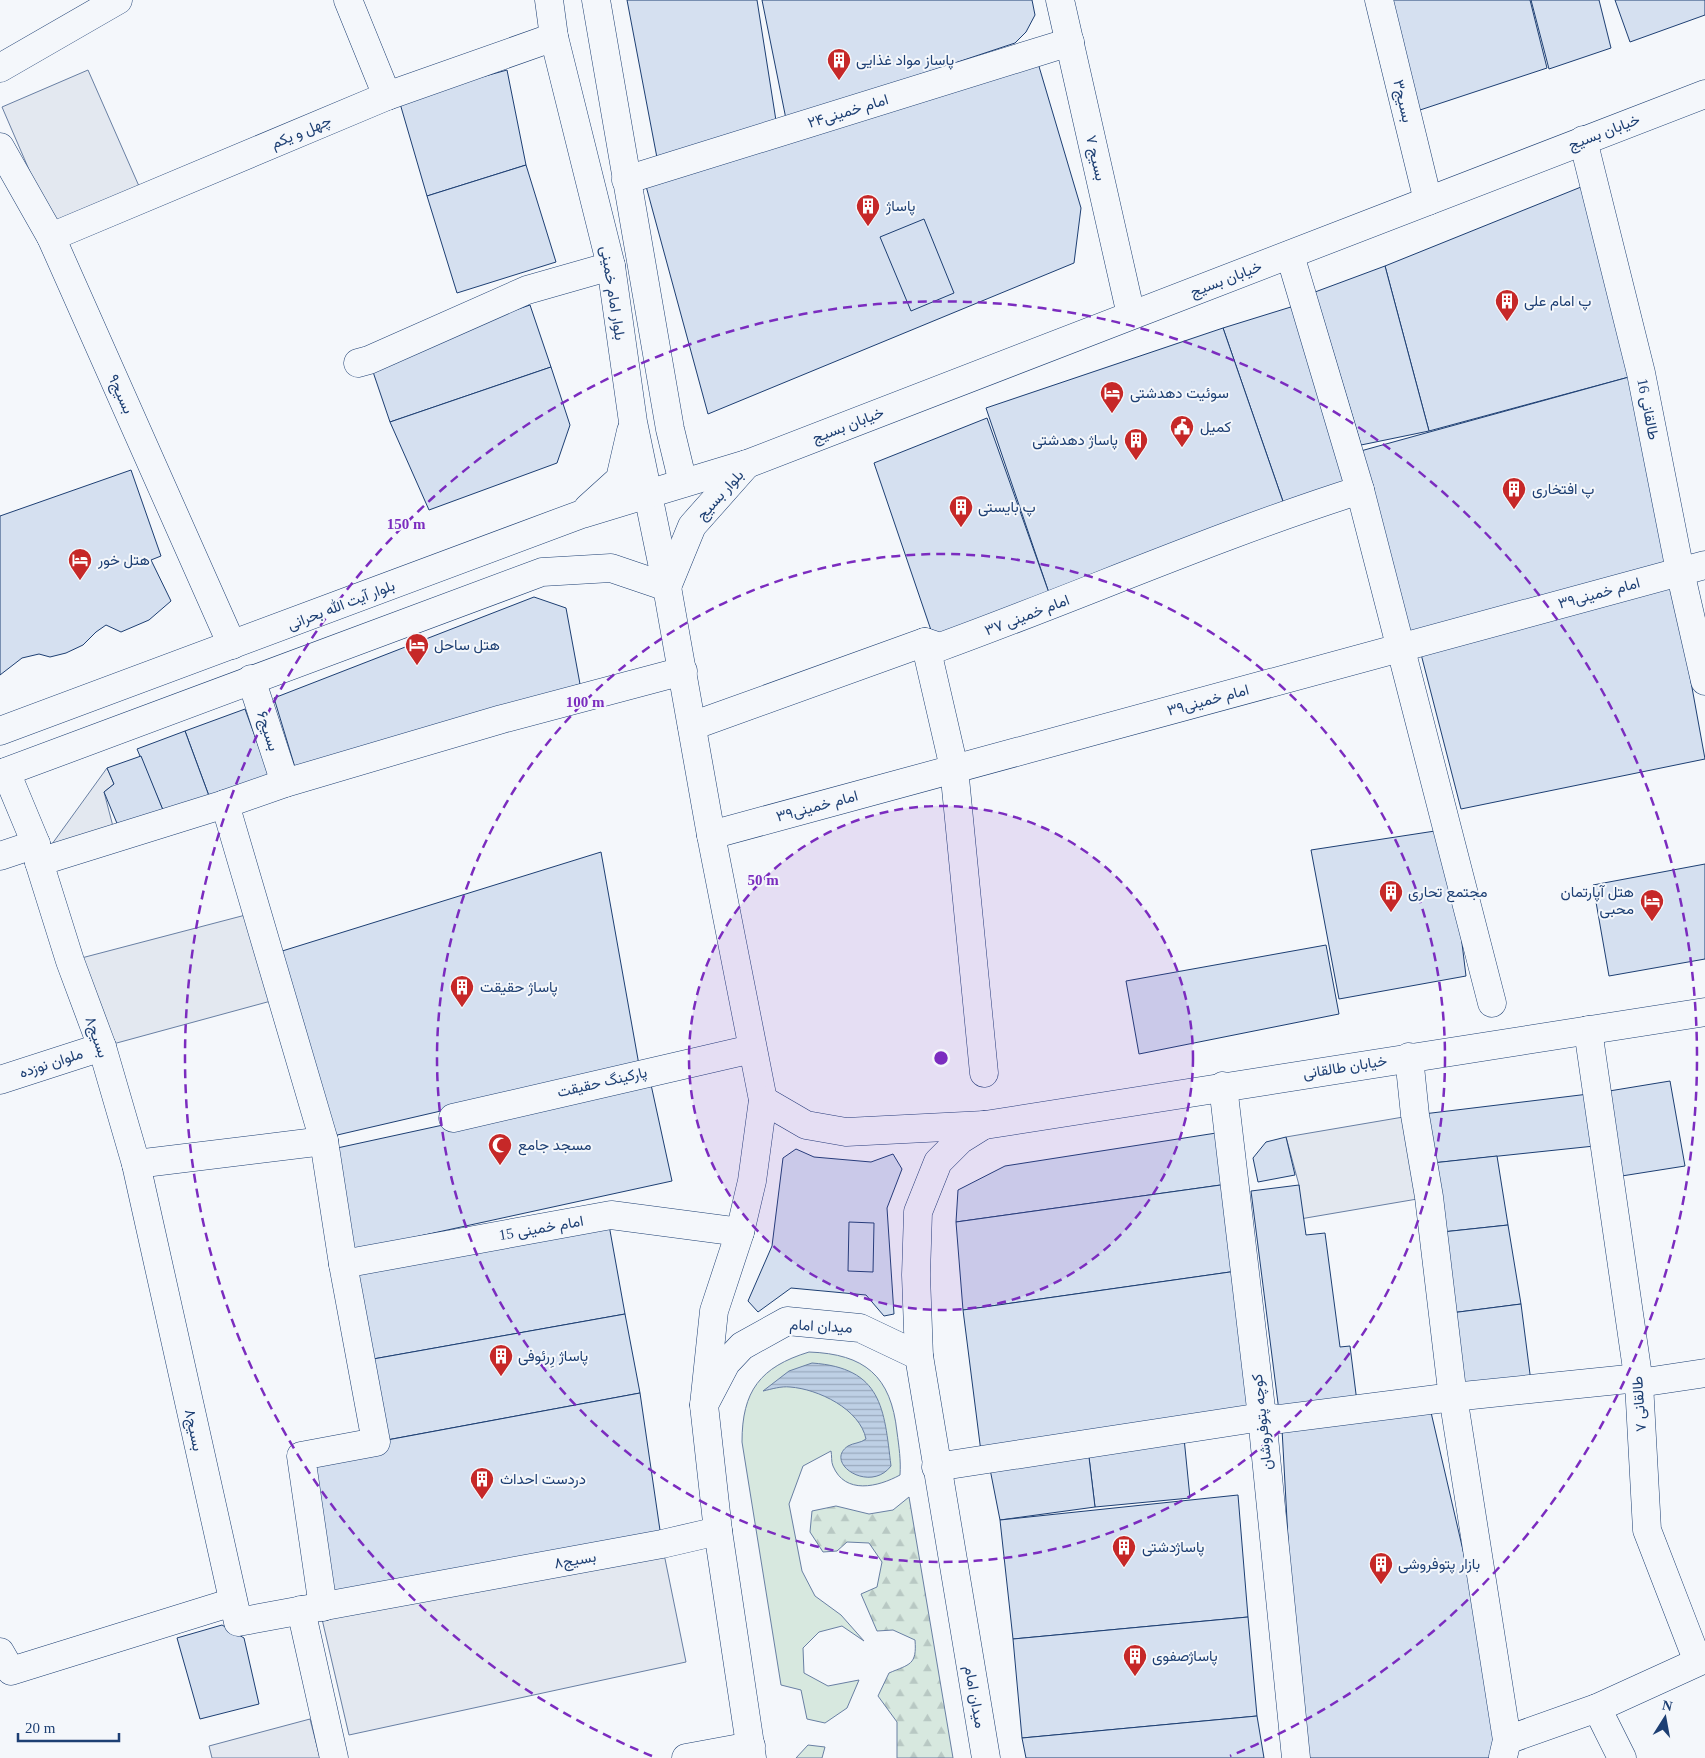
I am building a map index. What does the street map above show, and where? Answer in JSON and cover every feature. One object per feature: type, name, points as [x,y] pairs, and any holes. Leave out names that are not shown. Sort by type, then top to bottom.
[{"type":"street","points":[[0,68],[118,0]]},
{"type":"street","points":[[348,0],[387,96]]},
{"type":"street","name":"بلوار امام خمینی","points":[[549,0],[554,37],[611,266],[633,422],[667,587],[711,834],[739,968],[752,1049],[763,1100],[752,1181],[740,1232],[714,1311],[704,1406]]},
{"type":"street","points":[[596,0],[670,429],[683,483]]},
{"type":"street","name":"بسیج ۷","points":[[1060,0],[1131,315]]},
{"type":"street","name":"بسیج۳","points":[[1380,0],[1428,201]]},
{"type":"street","name":"چهل و یکم","points":[[51,237],[387,96],[554,37]]},
{"type":"street","name":"امام خمینی۲۴","points":[[626,180],[1070,42]]},
{"type":"street","name":"خیابان بسیج","points":[[748,464],[1705,94]]},
{"type":"street","name":"طالقانی 16","points":[[1582,140],[1692,568],[1705,680]]},
{"type":"street","name":"بسیج۹","points":[[0,147],[51,237],[232,645]]},
{"type":"street","points":[[1290,254],[1360,490],[1492,1003]]},
{"type":"street","points":[[358,363],[369,360],[527,290],[611,266]]},
{"type":"street","points":[[582,514],[620,479],[633,422]]},
{"type":"street","name":"بلوار بسیج","points":[[683,483],[748,464]]},
{"type":"street","name":"بلوار بسیج","points":[[667,587],[692,526],[748,464]]},
{"type":"street","name":"بلوار آیت الله بحرانی","points":[[0,731],[582,514],[683,483]]},
{"type":"street","name":"امام خمینی ۳۷","points":[[692,726],[925,642],[940,647],[1058,604],[1286,513],[1360,490]]},
{"type":"street","points":[[3,773],[542,572],[611,568],[667,587]]},
{"type":"street","name":"امام خمینی۳۹","points":[[711,834],[1692,568]]},
{"type":"street","points":[[411,578],[434,577],[443,588],[441,594],[426,614]]},
{"type":"street","points":[[925,642],[954,768],[984,1073]]},
{"type":"street","points":[[0,856],[37,853],[225,804],[285,783],[502,719],[683,671]]},
{"type":"street","name":"بسیج۶","points":[[251,679],[285,783]]},
{"type":"street","name":"بسیج۸","points":[[3,773],[37,853],[70,961],[102,1047],[136,1164],[238,1622],[662,1544],[718,1530]]},
{"type":"street","points":[[225,804],[324,1141],[343,1264],[376,1442],[301,1456],[312,1608],[334,1758]]},
{"type":"street","name":"خیابان طالقانی","points":[[763,1100],[806,1125],[846,1132],[985,1125],[1223,1086],[1705,1012]]},
{"type":"street","name":"طالقانی ۷","points":[[1588,1030],[1639,1383],[1647,1530],[1698,1662],[1597,1708]]},
{"type":"street","name":"ملوان نوزده","points":[[0,1080],[102,1047]]},
{"type":"street","name":"پارکینگ حقیقت","points":[[453,1118],[752,1049]]},
{"type":"street","points":[[1409,1057],[1415,1115],[1429,1197],[1453,1397],[1504,1749],[1597,1708],[1622,1758]]},
{"type":"street","name":"کوچه پتوفروشان","points":[[1223,1086],[1262,1417],[1296,1758]]},
{"type":"street","points":[[919,1357],[916,1275],[918,1212],[938,1162],[960,1140],[985,1125]]},
{"type":"street","points":[[136,1164],[324,1141]]},
{"type":"street","name":"امام خمینی 15","points":[[343,1264],[611,1215],[740,1232]]},
{"type":"street","name":"میدان امام","points":[[704,1406],[726,1363],[742,1346],[787,1321],[860,1328],[919,1357],[986,1758]]},
{"type":"street","points":[[936,1466],[1262,1417],[1280,1419],[1453,1397],[1628,1379],[1639,1383],[1705,1373]]},
{"type":"street","points":[[686,1758],[752,1752],[718,1530],[704,1406]]},
{"type":"street","points":[[0,1652],[10,1672],[233,1602]]},
{"type":"green space","points":[[809,1352],[846,1357],[860,1363],[872,1372],[889,1396],[894,1413],[900,1459],[900,1475],[882,1483],[863,1486],[854,1485],[838,1475],[832,1464],[831,1451],[803,1466],[789,1504],[802,1571],[815,1596],[841,1615],[864,1641],[842,1626],[819,1632],[803,1648],[804,1673],[828,1686],[859,1680],[847,1708],[825,1723],[807,1719],[801,1690],[781,1685],[742,1442],[746,1409],[750,1395],[757,1384],[778,1365]]},
{"type":"green space","points":[[909,1497],[953,1758],[897,1758],[897,1722],[878,1696],[889,1673],[907,1665],[913,1659],[915,1640],[893,1630],[877,1631],[861,1594],[877,1587],[882,1562],[869,1543],[847,1542],[837,1551],[823,1552],[810,1532],[812,1511],[836,1506],[869,1514],[893,1510]]},
{"type":"green space","points":[[808,1745],[825,1747],[822,1758],[796,1758]]},
{"type":"shaded area","points":[[88,70],[142,193],[55,230],[2,107]]},
{"type":"shaded area","points":[[107,768],[114,784],[104,792],[116,838],[39,862]]},
{"type":"shaded area","points":[[257,912],[282,998],[102,1047],[70,961]]},
{"type":"shaded area","points":[[1415,1115],[1429,1197],[1300,1219],[1299,1185],[1286,1137]]},
{"type":"shaded area","points":[[662,1544],[686,1662],[349,1735],[322,1619]]},
{"type":"shaded area","points":[[310,1719],[320,1758],[212,1758],[209,1746]]},
{"type":"water","points":[[812,1363],[835,1366],[853,1373],[866,1382],[875,1395],[886,1426],[891,1466],[882,1474],[872,1477],[862,1476],[852,1473],[845,1467],[841,1460],[842,1453],[848,1446],[866,1439],[856,1419],[836,1402],[813,1392],[790,1387],[763,1391],[789,1371]]},
{"type":"building","points":[[627,0],[757,0],[777,127],[658,163]]},
{"type":"building","name":"پاساز مواد غذایی","points":[[762,0],[1032,0],[1035,15],[1026,32],[1015,43],[786,119]]},
{"type":"building","points":[[1389,0],[1530,0],[1547,68],[1417,111]]},
{"type":"building","points":[[1531,0],[1599,0],[1611,48],[1549,69]]},
{"type":"building","points":[[1615,0],[1705,0],[1705,15],[1630,42]]},
{"type":"building","name":"پاساژ","points":[[1035,53],[1081,208],[1074,263],[708,414],[646,186]]},
{"type":"building","points":[[507,70],[526,165],[427,196],[399,100]]},
{"type":"building","points":[[526,165],[556,262],[457,293],[427,196]]},
{"type":"building","name":"پ امام علی","points":[[1581,187],[1629,377],[1429,431],[1385,266]]},
{"type":"building","points":[[924,219],[954,293],[911,311],[880,237]]},
{"type":"building","points":[[1385,266],[1429,431],[1361,445],[1315,292]]},
{"type":"building","points":[[1307,302],[1360,490],[1287,513],[1223,328]]},
{"type":"building","points":[[530,305],[551,367],[390,422],[369,360]]},
{"type":"building","name":"پاساژ دهدشتی","points":[[1223,328],[1287,513],[1049,593],[986,408]]},
{"type":"building","points":[[551,367],[570,425],[557,463],[429,510],[390,422]]},
{"type":"building","name":"پ افتخاری","points":[[1629,377],[1669,569],[1403,639],[1357,452]]},
{"type":"building","name":"پ بایستی","points":[[987,418],[1049,593],[934,639],[874,463]]},
{"type":"building","name":"هتل خور","points":[[131,470],[161,556],[151,560],[171,601],[149,620],[121,632],[106,625],[83,645],[66,653],[50,657],[39,654],[22,658],[0,675],[0,516]]},
{"type":"building","points":[[1673,583],[1705,759],[1461,809],[1421,654]]},
{"type":"building","points":[[534,597],[566,608],[580,684],[297,774],[274,698]]},
{"type":"building","points":[[245,709],[269,775],[209,796],[185,731]]},
{"type":"building","points":[[185,731],[209,796],[165,815],[137,749]]},
{"type":"building","points":[[141,756],[165,815],[121,833],[104,792],[114,784],[107,768]]},
{"type":"building","name":"مجتمع تحاری","points":[[1448,829],[1466,976],[1339,999],[1311,850]]},
{"type":"building","name":"پاساژ حقیقت","points":[[601,852],[639,1065],[333,1136],[279,952]]},
{"type":"building","name":"هتل آپارتمان محبی","points":[[1705,864],[1705,959],[1609,976],[1593,885]]},
{"type":"building","points":[[1326,945],[1339,1014],[1139,1054],[1126,981]]},
{"type":"building","name":"مسجد جامع","points":[[650,1080],[672,1181],[351,1251],[328,1150]]},
{"type":"building","points":[[1670,1081],[1685,1166],[1609,1178],[1597,1093]]},
{"type":"building","points":[[1597,1093],[1604,1145],[1423,1164],[1415,1115]]},
{"type":"building","points":[[1229,1131],[1235,1183],[956,1222],[958,1190],[1005,1166]]},
{"type":"building","points":[[1286,1137],[1295,1175],[1258,1182],[1253,1158],[1266,1142]]},
{"type":"building","points":[[796,1149],[814,1157],[871,1162],[893,1154],[902,1169],[887,1208],[894,1314],[884,1316],[866,1295],[791,1288],[758,1312],[748,1301],[772,1246],[783,1158]]},
{"type":"building","points":[[1497,1156],[1508,1225],[1433,1233],[1423,1164]]},
{"type":"building","points":[[1235,1183],[1244,1270],[963,1310],[956,1222]]},
{"type":"building","points":[[1299,1185],[1306,1235],[1325,1233],[1340,1347],[1350,1346],[1358,1410],[1280,1419],[1251,1191]]},
{"type":"building","points":[[849,1222],[874,1223],[873,1272],[848,1271]]},
{"type":"building","points":[[609,1225],[625,1314],[362,1361],[348,1271]]},
{"type":"building","points":[[1508,1225],[1521,1304],[1443,1314],[1433,1233]]},
{"type":"building","points":[[1244,1270],[1262,1417],[981,1452],[963,1310]]},
{"type":"building","points":[[1521,1304],[1531,1382],[1452,1390],[1443,1314]]},
{"type":"building","name":"پاساژ رِرئوفی","points":[[625,1314],[640,1393],[376,1442],[362,1361]]},
{"type":"building","name":"دردست احداث","points":[[640,1393],[662,1544],[325,1597],[301,1456]]},
{"type":"building","name":"بازار پتوفروشی","points":[[1430,1408],[1507,1740],[1500,1758],[1300,1758],[1282,1429]]},
{"type":"building","points":[[1184,1438],[1190,1498],[1095,1507],[1088,1449]]},
{"type":"building","points":[[1088,1449],[1095,1507],[1000,1520],[990,1469]]},
{"type":"building","name":"پاساژدشتی","points":[[1238,1495],[1248,1617],[1013,1639],[1000,1520]]},
{"type":"building","name":"پاساژصفوی","points":[[1248,1617],[1257,1716],[1022,1738],[1013,1639]]},
{"type":"building","points":[[222,1625],[244,1638],[259,1704],[200,1719],[177,1638]]},
{"type":"building","points":[[1257,1716],[1264,1758],[1026,1758],[1022,1738]]},
{"type":"place","name":"پاساز مواد غذایی","points":[[839,81]]},
{"type":"place","name":"پاساژ","points":[[868,227]]},
{"type":"place","name":"پ امام علی","points":[[1507,322]]},
{"type":"place","name":"سوئیت دهدشتی","points":[[1112,414]]},
{"type":"place","name":"کمیل","points":[[1182,448]]},
{"type":"place","name":"پاساژ دهدشتی","points":[[1136,461]]},
{"type":"place","name":"پ افتخاری","points":[[1514,510]]},
{"type":"place","name":"پ بایستی","points":[[961,528]]},
{"type":"place","name":"هتل خور","points":[[80,581]]},
{"type":"place","name":"هتل ساحل","points":[[417,666]]},
{"type":"place","name":"مجتمع تحاری","points":[[1391,913]]},
{"type":"place","name":"هتل آپارتمان محبی","points":[[1652,922]]},
{"type":"place","name":"پاساژ حقیقت","points":[[462,1008]]},
{"type":"place","name":"مسجد جامع","points":[[500,1166]]},
{"type":"place","name":"پاساژ رِرئوفی","points":[[501,1377]]},
{"type":"place","name":"دردست احداث","points":[[482,1500]]},
{"type":"place","name":"پاساژدشتی","points":[[1124,1568]]},
{"type":"place","name":"بازار پتوفروشی","points":[[1381,1585]]},
{"type":"place","name":"پاساژصفوی","points":[[1135,1677]]}]
